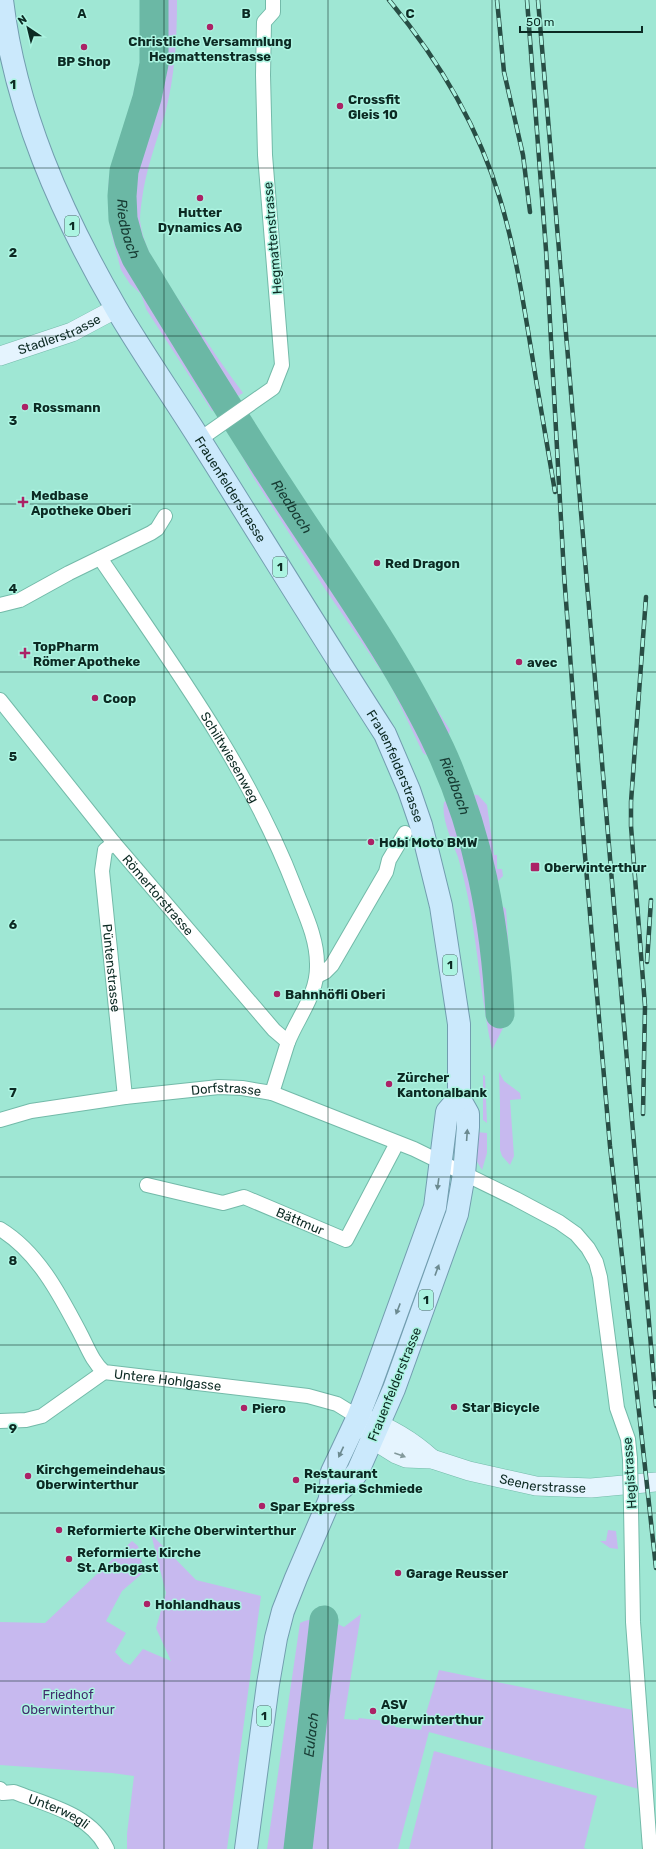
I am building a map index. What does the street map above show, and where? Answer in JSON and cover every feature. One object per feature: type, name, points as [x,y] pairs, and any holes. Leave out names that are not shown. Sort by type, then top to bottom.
[{"type":"main road","name":"Frauenfelderstrasse","points":[[2,0],[13,63],[39,150],[66,215],[117,308],[385,734],[410,790],[421,825],[441,906],[459,1024],[459,1098],[468,1114],[464,1174],[457,1214],[394,1389],[376,1432],[353,1478],[330,1499]]},
{"type":"main road","name":"Stadlerstrasse","points":[[0,356],[72,332],[117,308]]},
{"type":"main road","name":"Frauenfelderstrasse","points":[[246,1849],[268,1684],[276,1638],[293,1585],[330,1499],[332,1472],[358,1417],[435,1207],[447,1112],[459,1098]]},
{"type":"main road","name":"Seenerstrasse","points":[[358,1417],[376,1432],[414,1442],[432,1459],[469,1471],[536,1486],[591,1488],[656,1482]]},
{"type":"street","name":"Hegmattenstrasse","points":[[200,439],[273,388],[282,365],[265,155],[263,75],[264,22],[273,12],[273,0]]},
{"type":"street","points":[[0,605],[20,600],[100,558],[151,534],[165,516]]},
{"type":"street","name":"Schiltwiesenweg","points":[[100,558],[200,706],[258,805],[277,845],[309,925],[317,955],[316,976],[311,996],[288,1042]]},
{"type":"street","name":"Römertorstrasse","points":[[0,701],[114,843],[274,1030],[288,1042]]},
{"type":"street","points":[[316,976],[325,972],[332,965],[386,872],[389,860],[405,833]]},
{"type":"street","name":"Püntenstrasse","points":[[114,843],[105,850],[102,871],[125,1097]]},
{"type":"street","points":[[272,1093],[288,1042]]},
{"type":"street","name":"Dorfstrasse","points":[[0,1120],[31,1111],[125,1097],[219,1087],[242,1088],[272,1093],[441,1162]]},
{"type":"street","name":"Bättmur","points":[[147,1185],[223,1203],[244,1197],[346,1240],[397,1143]]},
{"type":"street","name":"Hegistrasse","points":[[441,1162],[563,1224],[576,1234],[588,1248],[596,1262],[600,1277],[617,1408],[628,1439],[630,1460],[633,1622],[650,1849]]},
{"type":"street","name":"Untere Hohlgasse","points":[[0,1229],[30,1253],[47,1276],[80,1334],[94,1363],[104,1372],[308,1396],[337,1404],[358,1417]]},
{"type":"street","points":[[0,1421],[26,1420],[42,1416],[104,1372]]},
{"type":"street","name":"Unterwegli","points":[[0,1789],[3,1793],[14,1792],[79,1818],[92,1828],[104,1842],[107,1849]]},
{"type":"green space","points":[[142,0],[177,0],[177,15],[175,57],[171,86],[165,114],[146,177],[140,212],[142,233],[152,259],[159,271],[243,393],[212,411],[146,309],[141,294],[130,284],[121,270],[111,232],[108,204],[109,177],[130,109],[140,63]]},
{"type":"green space","points":[[249,427],[256,429],[297,490],[450,730],[445,747],[426,755],[423,753],[389,682],[323,586],[253,477],[233,439]]},
{"type":"green space","points":[[463,794],[478,795],[487,805],[494,855],[497,855],[497,869],[502,869],[503,876],[498,881],[501,905],[506,909],[513,1014],[510,1014],[492,1050],[483,1002],[469,905],[458,857],[448,830],[443,809],[444,802]]},
{"type":"green space","points":[[499,1072],[504,1081],[520,1093],[521,1099],[510,1100],[514,1156],[510,1165],[502,1156],[500,1150]]},
{"type":"green space","points":[[483,1075],[485,1076],[487,1123],[483,1120]]},
{"type":"green space","points":[[476,1132],[487,1133],[487,1153],[482,1170],[476,1160]]},
{"type":"green space","points":[[608,1530],[616,1531],[618,1549],[610,1548],[600,1541],[606,1541]]},
{"type":"green space","name":"Friedhof Oberwinterthur","points":[[151,1534],[196,1580],[261,1596],[227,1849],[127,1849],[127,1834],[134,1776],[0,1765],[0,1622],[45,1623],[132,1541],[138,1546],[144,1572],[122,1591],[106,1621],[126,1633],[115,1652],[124,1662],[130,1665],[143,1649],[171,1661],[156,1628],[166,1593]]},
{"type":"green space","points":[[361,1614],[344,1719],[358,1720],[359,1718],[395,1722],[395,1727],[421,1730],[439,1670],[633,1710],[639,1789],[429,1732],[398,1849],[267,1849],[300,1623],[317,1619],[333,1622],[344,1627]]},
{"type":"green space","points":[[434,1751],[597,1796],[584,1848],[587,1849],[409,1849]]},
{"type":"waterway","name":"Riedbach","points":[[154,0],[154,64],[147,98],[124,171],[122,196],[123,219],[129,241],[136,258],[226,404],[385,649],[405,682],[440,749],[454,781],[465,813],[483,878],[494,946],[500,1014]]},
{"type":"waterway","name":"Eulach","points":[[298,1849],[324,1620]]},
{"type":"railway","points":[[389,0],[424,46],[455,94],[468,119],[491,172],[506,219],[515,259],[555,492]]},
{"type":"railway","points":[[497,0],[504,72],[523,155],[530,212]]},
{"type":"railway","points":[[527,0],[546,250],[564,574],[584,844],[610,1146],[656,1568]]},
{"type":"railway","points":[[538,0],[656,1406]]},
{"type":"railway","points":[[643,1114],[645,1006],[631,826],[631,802],[646,597]]},
{"type":"railway","points":[[647,962],[651,900]]},
{"type":"place","name":"Christliche Versammlung Hegmattenstrasse","points":[[210,27]]},
{"type":"place","name":"BP Shop","points":[[84,47]]},
{"type":"place","name":"Crossfit Gleis 10","points":[[340,106]]},
{"type":"place","name":"Hutter Dynamics AG","points":[[200,198]]},
{"type":"place","name":"Rossmann","points":[[25,407]]},
{"type":"place","name":"Medbase Apotheke Oberi","points":[[23,502]]},
{"type":"place","name":"Red Dragon","points":[[377,563]]},
{"type":"place","name":"TopPharm Römer Apotheke","points":[[25,653]]},
{"type":"place","name":"avec","points":[[519,662]]},
{"type":"place","name":"Coop","points":[[95,698]]},
{"type":"place","name":"Hobi Moto BMW","points":[[371,842]]},
{"type":"place","name":"Oberwinterthur","points":[[535,867]]},
{"type":"place","name":"Bahnhöfli Oberi","points":[[277,994]]},
{"type":"place","name":"Zürcher Kantonalbank","points":[[389,1084]]},
{"type":"place","name":"Star Bicycle","points":[[454,1407]]},
{"type":"place","name":"Piero","points":[[244,1408]]},
{"type":"place","name":"Kirchgemeindehaus Oberwinterthur","points":[[28,1476]]},
{"type":"place","name":"Restaurant Pizzeria Schmiede","points":[[296,1480]]},
{"type":"place","name":"Spar Express","points":[[262,1506]]},
{"type":"place","name":"Reformierte Kirche Oberwinterthur","points":[[59,1530]]},
{"type":"place","name":"Reformierte Kirche St. Arbogast","points":[[69,1559]]},
{"type":"place","name":"Garage Reusser","points":[[398,1573]]},
{"type":"place","name":"Hohlandhaus","points":[[147,1604]]},
{"type":"place","name":"ASV Oberwinterthur","points":[[373,1711]]}]
